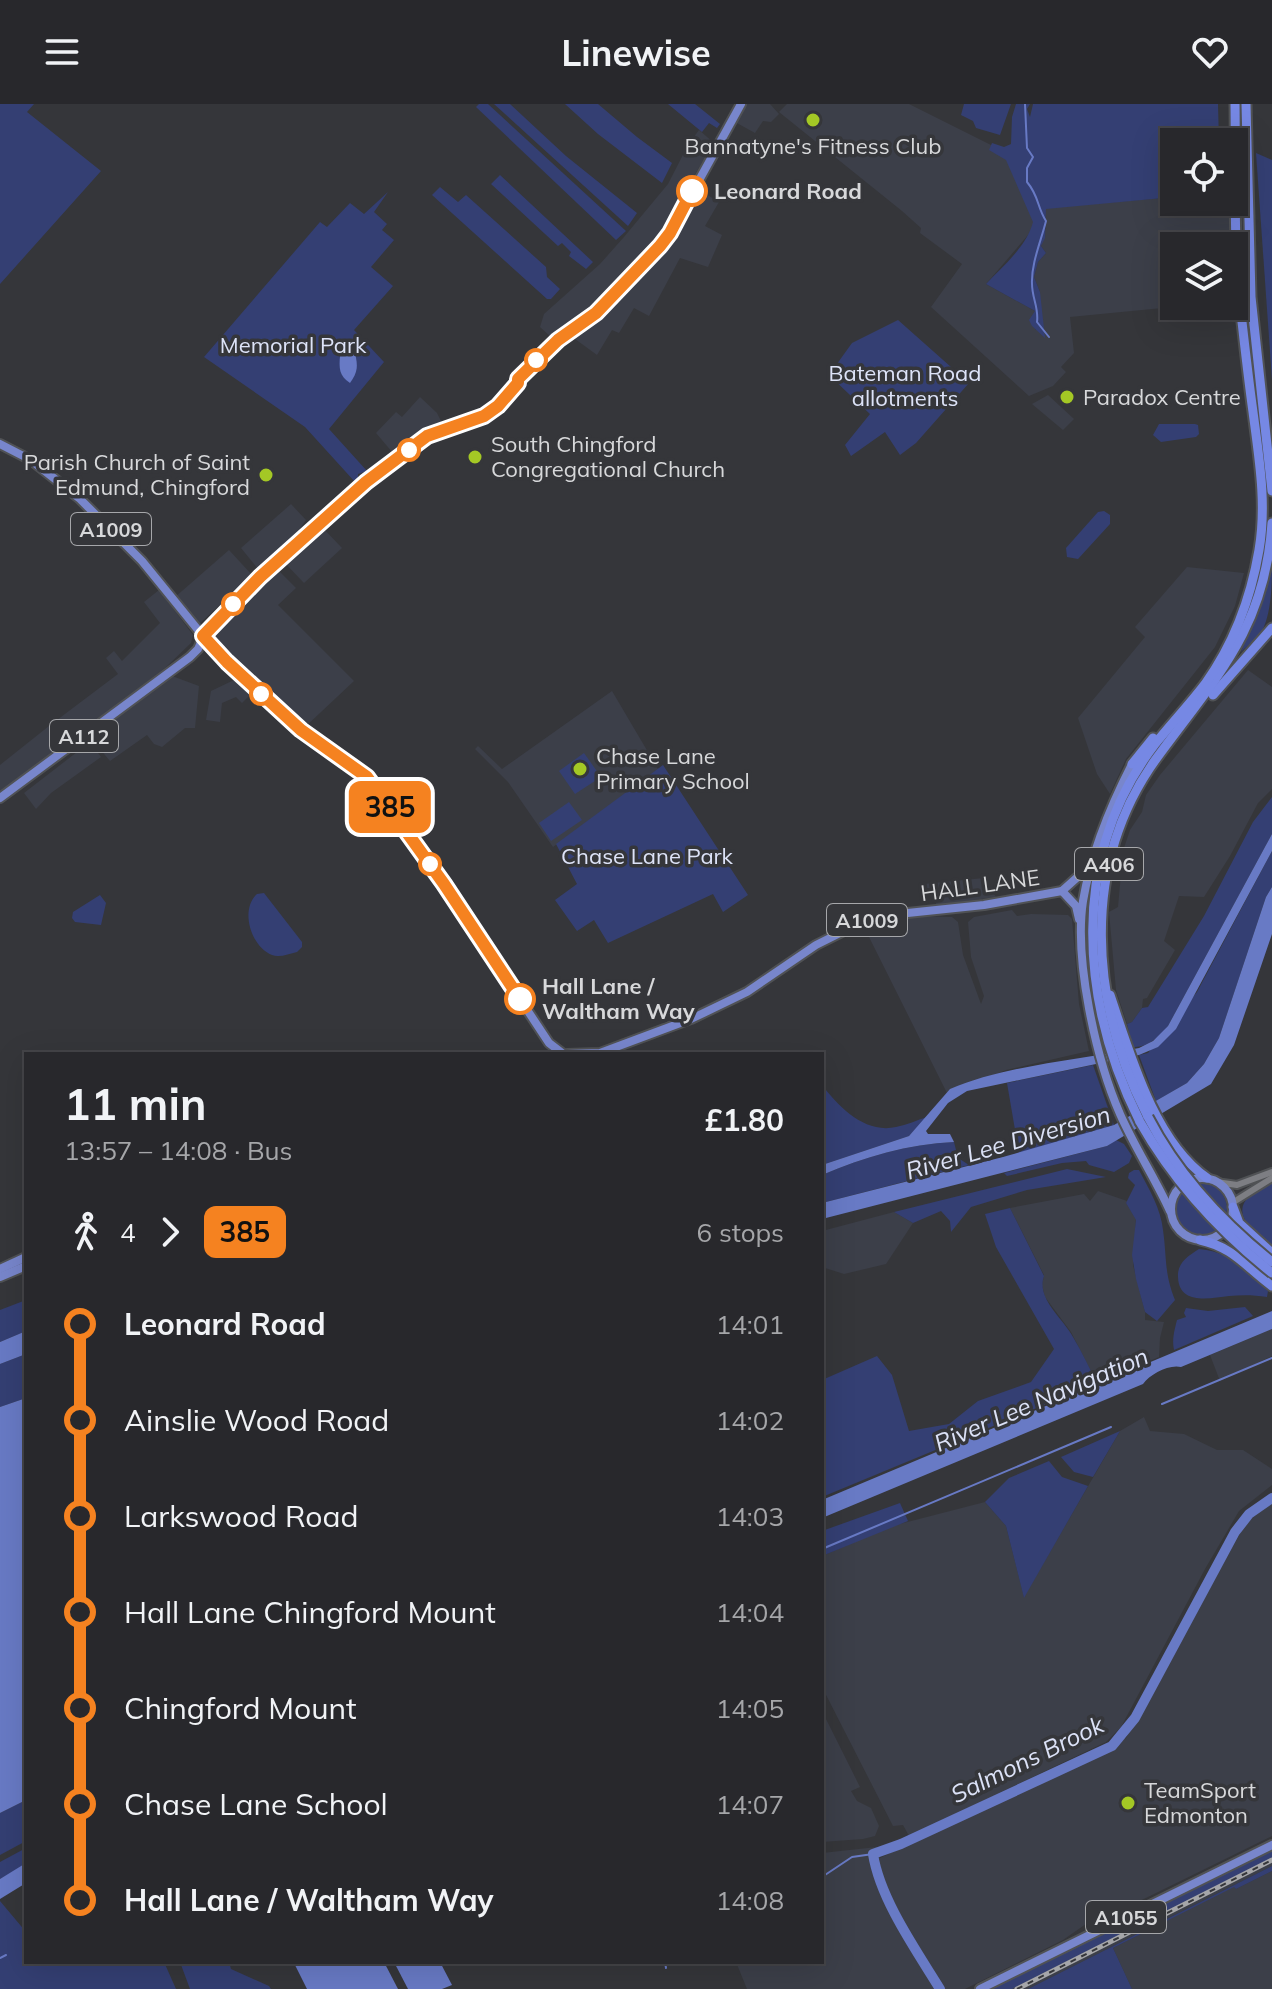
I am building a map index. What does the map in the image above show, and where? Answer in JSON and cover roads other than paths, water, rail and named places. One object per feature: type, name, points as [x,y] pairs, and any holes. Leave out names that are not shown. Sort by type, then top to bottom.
[{"type":"highway","name":"A406","points":[[1235,104],[1238,278],[1259,461],[1262,521],[1259,549],[1249,594],[1220,658],[1204,684],[1137,770],[1109,829],[1093,907],[1092,960],[1112,1055],[1133,1108],[1168,1167],[1205,1213],[1272,1273]]},
{"type":"highway","points":[[1246,104],[1251,297],[1270,443],[1272,491]]},
{"type":"highway","name":"A406","points":[[1272,523],[1266,566],[1255,606],[1236,649],[1198,707],[1148,771],[1131,802],[1115,842],[1101,922],[1104,1013],[1134,1088],[1168,1150],[1210,1206],[1272,1262]]},
{"type":"highway","points":[[1198,707],[1209,699],[1272,628]]},
{"type":"highway","name":"A406","points":[[1132,764],[1220,658]]},
{"type":"highway","name":"A406","points":[[1104,1013],[1170,1138],[1190,1166],[1212,1180]]},
{"type":"highway","points":[[1232,1205],[1239,1223],[1272,1253]]},
{"type":"highway","points":[[1200,1240],[1219,1244],[1272,1286]]},
{"type":"main road","name":"A112","points":[[0,798],[187,660],[198,649],[203,636],[260,577],[366,482],[427,436],[475,421],[492,411],[540,355],[596,313],[670,233],[741,104]]},
{"type":"main road","name":"A1009","points":[[0,444],[31,460],[104,521],[160,582],[203,636]]},
{"type":"main road","name":"HALL LANE","points":[[203,636],[301,730],[367,777],[558,1052]]},
{"type":"main road","points":[[1132,764],[1116,797],[1091,865],[1081,932],[1084,960],[1104,1013],[1104,1073],[1132,1140],[1155,1177],[1177,1228],[1185,1235],[1200,1240],[1214,1238],[1227,1228],[1232,1205],[1223,1187],[1212,1180],[1194,1179],[1170,1187],[1155,1177]]},
{"type":"main road","points":[[1084,960],[1087,892],[1095,856]]},
{"type":"main road","points":[[1064,889],[1091,865]]},
{"type":"main road","name":"HALL LANE","points":[[603,1052],[669,1029],[747,992],[816,945],[864,921],[898,914],[984,905],[1064,889],[1080,887],[1087,892]]},
{"type":"main road","name":"HALL LANE","points":[[1064,889],[1076,906],[1081,932]]},
{"type":"main road","points":[[1170,1211],[1173,1197],[1184,1184]]},
{"type":"main road","points":[[0,1269],[24,1258]]},
{"type":"main road","points":[[0,1277],[24,1267]]},
{"type":"main road","name":"A1055","points":[[980,1989],[1272,1845]]},
{"type":"street","points":[[1212,1180],[1237,1185],[1272,1172]]},
{"type":"street","points":[[1232,1205],[1272,1178]]},
{"type":"waterway","points":[[1025,104],[1027,148],[1033,157],[1027,168],[1027,182],[1046,221],[1033,269],[1032,289],[1037,322],[1049,337]]},
{"type":"waterway","points":[[1162,1404],[1272,1358]]},
{"type":"waterway","points":[[824,1548],[1111,1427]]},
{"type":"waterway","name":"Salmons Brook","points":[[940,1989],[891,1906],[873,1854],[901,1844],[1112,1746],[1135,1718],[1235,1532],[1249,1514],[1272,1498]]},
{"type":"waterway","points":[[824,1876],[852,1857],[873,1854]]},
{"type":"waterway","points":[[0,1958],[6,1955]]},
{"type":"waterway","points":[[665,1964],[666,1968]]},
{"type":"railway","points":[[1017,1989],[1272,1860]]},
{"type":"place","name":"Bannatyne's Fitness Club","points":[[813,120]]},
{"type":"place","name":"Leonard Road","points":[[692,191]]},
{"type":"place","name":"Paradox Centre","points":[[1067,397]]},
{"type":"place","name":"South Chingford Congregational Church","points":[[475,457]]},
{"type":"place","name":"Parish Church of Saint Edmund, Chingford","points":[[266,475]]},
{"type":"place","name":"Chase Lane Primary School","points":[[580,769]]},
{"type":"place","name":"Hall Lane / Waltham Way","points":[[520,999]]},
{"type":"place","name":"TeamSport Edmonton","points":[[1128,1803]]},
{"type":"park label","name":"Memorial Park","points":[[293,345]]},
{"type":"park label","name":"Bateman Road allotments","points":[[905,386]]},
{"type":"park label","name":"Chase Lane Park","points":[[647,856]]},
{"type":"water label","name":"River Lee Diversion","points":[[1008,1142]]},
{"type":"water label","name":"River Lee Navigation","points":[[1041,1399]]}]
